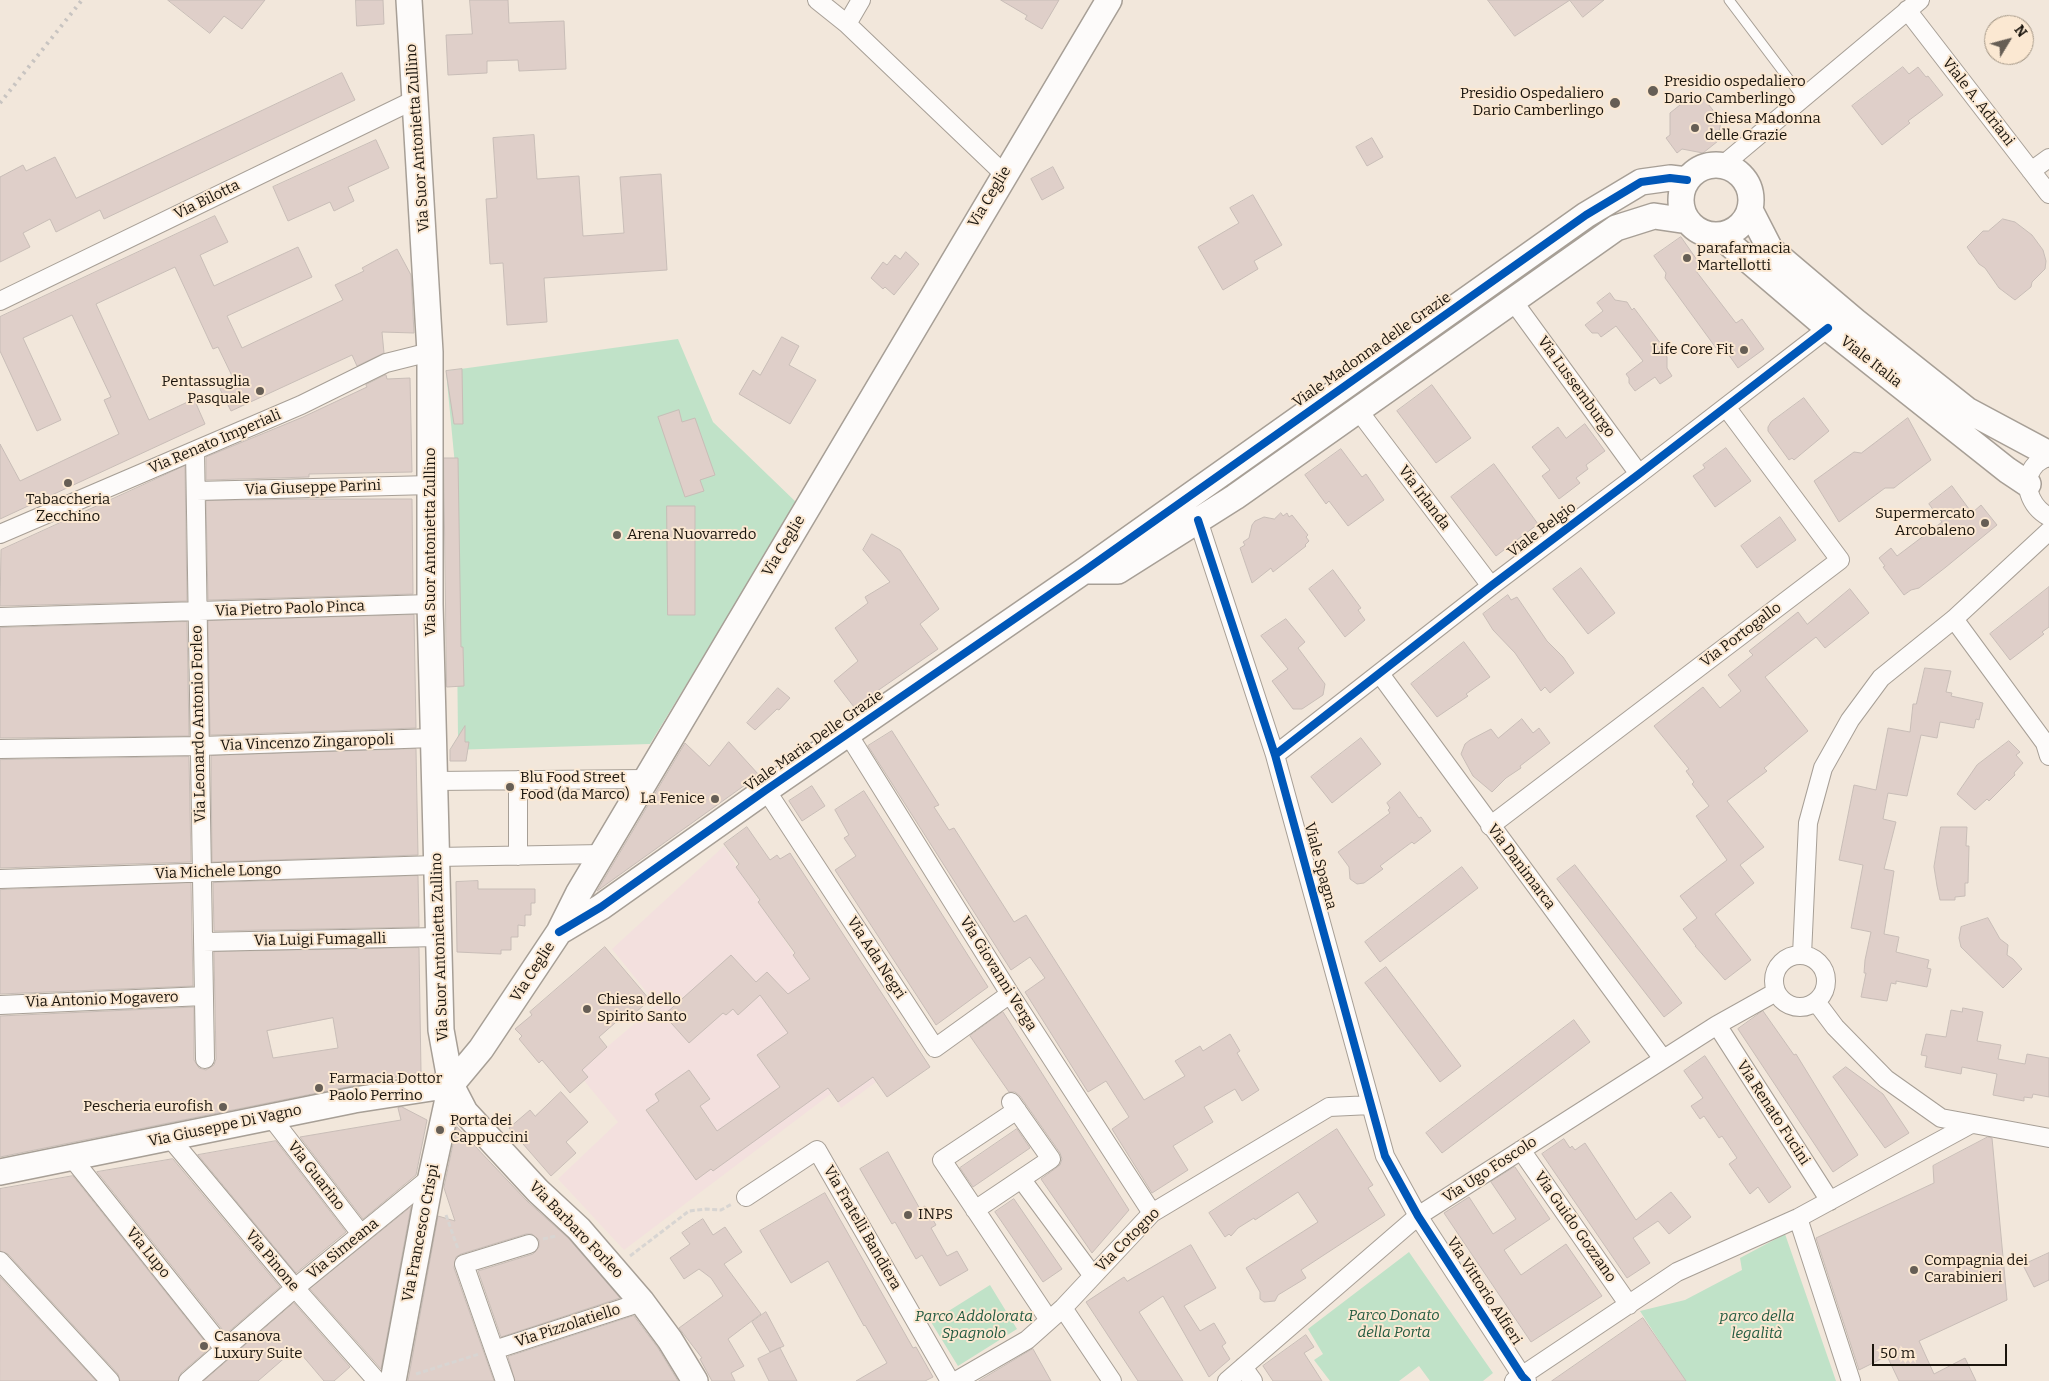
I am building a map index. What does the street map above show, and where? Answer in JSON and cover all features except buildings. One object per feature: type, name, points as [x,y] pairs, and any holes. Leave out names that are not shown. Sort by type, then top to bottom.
[{"type":"street","name":"Via Suor Antonietta Zullino","points":[[409,0],[430,352],[430,604],[441,1030],[451,1084]]},
{"type":"street","points":[[817,0],[847,24],[1004,174]]},
{"type":"street","points":[[847,24],[861,0]]},
{"type":"street","name":"Via Ceglie","points":[[451,1084],[482,1049],[559,932],[578,894],[646,778],[1109,0]]},
{"type":"street","points":[[1723,165],[1914,4]]},
{"type":"street","name":"Viale A. Adriani","points":[[1914,4],[2049,194]]},
{"type":"street","name":"Via Bilotta","points":[[0,301],[414,100]]},
{"type":"street","points":[[2031,171],[2049,158]]},
{"type":"street","points":[[1084,571],[1118,571],[1235,497],[1616,228],[1654,216],[1688,221],[1702,231],[1719,234],[1732,231],[1742,223],[1750,210],[1751,198],[1749,188],[1743,177],[1734,169],[1723,165],[1711,165],[1695,171],[1687,180],[1681,197],[1682,209],[1688,221]]},
{"type":"street","name":"Viale Madonna delle Grazie","points":[[1084,571],[1586,215],[1641,182],[1670,178],[1687,180]]},
{"type":"street","name":"Viale Italia","points":[[1750,210],[1770,249],[1855,321],[1966,410],[2049,455]]},
{"type":"street","name":"Viale Italia","points":[[1719,234],[1828,328],[1999,464],[2028,484]]},
{"type":"street","name":"Via Lussemburgo","points":[[1513,301],[1639,474]]},
{"type":"street","name":"Viale Belgio","points":[[1275,755],[1490,586],[1828,328]]},
{"type":"street","name":"Via Renato Imperiali","points":[[0,534],[301,405],[386,363],[430,352]]},
{"type":"street","name":"Via Portogallo","points":[[1490,826],[1840,560],[1726,407]]},
{"type":"street","name":"Via Irlanda","points":[[1358,410],[1490,586]]},
{"type":"street","name":"Via Leonardo Antonio Forleo","points":[[195,451],[205,1059]]},
{"type":"street","points":[[2049,455],[2036,464],[2030,474],[2028,484],[2029,496],[2034,506],[2049,517]]},
{"type":"street","name":"Via Giuseppe Parini","points":[[196,491],[430,485]]},
{"type":"street","name":"Viale Spagna","points":[[1198,520],[1275,755],[1385,1156],[1418,1216]]},
{"type":"street","points":[[1802,955],[1808,823],[1823,768],[1850,720],[1881,678],[1954,618],[2049,532]]},
{"type":"street","name":"Viale Maria Delle Grazie","points":[[559,932],[601,907],[766,790],[1084,571]]},
{"type":"street","name":"Via Pietro Paolo Pinca","points":[[0,617],[430,604]]},
{"type":"street","points":[[1954,618],[2045,743],[2049,756]]},
{"type":"street","name":"Via Danimarca","points":[[1380,674],[1663,1059]]},
{"type":"street","name":"Via Giovanni Verga","points":[[848,734],[1010,994],[1152,1213]]},
{"type":"street","name":"Via Vincenzo Zingaropoli","points":[[0,749],[201,746],[433,738]]},
{"type":"street","points":[[434,782],[646,778]]},
{"type":"street","points":[[518,780],[518,856]]},
{"type":"street","name":"Via Ada Negri","points":[[766,790],[934,1048],[1010,994]]},
{"type":"street","name":"Via Michele Longo","points":[[0,879],[201,873],[518,856],[602,854]]},
{"type":"street","name":"Via Luigi Fumagalli","points":[[202,942],[438,937]]},
{"type":"street","points":[[1797,954],[1802,955],[1810,956],[1822,965],[1827,978],[1825,992],[1816,1003],[1804,1008],[1790,1006],[1779,998],[1773,984],[1775,971],[1784,960],[1797,954]]},
{"type":"street","name":"Via Ugo Foscolo","points":[[1227,1381],[1248,1374],[1418,1216],[1717,1025],[1776,992]]},
{"type":"street","name":"Via Antonio Mogavero","points":[[0,1004],[204,996]]},
{"type":"street","points":[[1816,1003],[1835,1027],[1886,1079],[1941,1118],[2049,1138]]},
{"type":"street","name":"Via Renato Fucini","points":[[1717,1025],[1830,1201]]},
{"type":"street","name":"Via Giuseppe Di Vagno","points":[[0,1172],[354,1100],[451,1084]]},
{"type":"street","name":"Via Francesco Crispi","points":[[403,1378],[431,1177],[451,1084]]},
{"type":"street","name":"Via Barbaro Forleo","points":[[451,1084],[465,1112],[538,1191],[579,1229],[642,1302],[670,1340],[695,1381]]},
{"type":"street","name":"Via Cotogno","points":[[956,1381],[1028,1340],[1063,1308],[1152,1213],[1329,1107],[1371,1105]]},
{"type":"street","points":[[975,1210],[1051,1159],[1014,1106],[942,1160],[975,1210],[1049,1320]]},
{"type":"street","name":"Via Guarino","points":[[271,1117],[362,1234]]},
{"type":"street","points":[[1521,1379],[1677,1272],[1798,1218],[1970,1124]]},
{"type":"street","name":"Via Pinone","points":[[170,1138],[295,1288],[377,1381]]},
{"type":"street","name":"Via Fratelli Bandiera","points":[[746,1197],[817,1150],[950,1381]]},
{"type":"street","name":"Via Guido Gozzano","points":[[1521,1150],[1628,1305]]},
{"type":"street","name":"Via Lupo","points":[[72,1158],[224,1349]]},
{"type":"street","name":"Via Simeana","points":[[188,1381],[295,1288],[431,1177]]},
{"type":"street","points":[[1022,1180],[1093,1276]]},
{"type":"street","name":"Via Vittorio Alfieri","points":[[1418,1216],[1521,1379]]},
{"type":"street","points":[[1798,1218],[1850,1381]]},
{"type":"street","points":[[505,1381],[464,1264],[528,1244]]},
{"type":"street","points":[[0,1261],[110,1381]]},
{"type":"street","name":"Via Pizzolatiello","points":[[494,1350],[642,1302]]},
{"type":"street","points":[[1063,1308],[1112,1381]]},
{"type":"lane","points":[[1729,0],[1803,98]]},
{"type":"path","points":[[614,1268],[689,1212],[706,1209],[721,1210],[746,1197]]},
{"type":"path","points":[[445,1210],[464,1264]]},
{"type":"path","points":[[403,1378],[494,1350]]},
{"type":"shaded area","points":[[724,846],[876,1082],[841,1108],[832,1093],[624,1250],[558,1179],[618,1122],[577,1072],[657,1005],[612,949]]},
{"type":"green space","name":"Arena Nuovarredo","points":[[678,339],[713,422],[797,503],[650,744],[450,750],[458,737],[455,465],[446,371]]},
{"type":"green space","name":"parco della legalità","points":[[1785,1234],[1836,1381],[1685,1381],[1640,1311],[1685,1300],[1742,1270],[1740,1258]]},
{"type":"green space","name":"Parco Donato della Porta","points":[[1409,1252],[1493,1373],[1483,1381],[1430,1381],[1419,1366],[1399,1381],[1330,1381],[1314,1360],[1323,1354],[1308,1329]]},
{"type":"green space","name":"Parco Addolorata Spagnolo","points":[[990,1285],[1017,1329],[958,1366],[931,1322]]},
{"type":"railway","points":[[0,103],[82,0]]},
{"type":"cycle path","points":[[559,932],[601,907],[766,790],[1084,571],[1586,215],[1641,182],[1670,178],[1687,180]]},
{"type":"cycle path","points":[[1275,755],[1491,586],[1828,328]]},
{"type":"cycle path","points":[[1198,520],[1275,755],[1385,1156],[1418,1216],[1527,1381]]},
{"type":"place","name":"Presidio ospedaliero Dario Camberlingo","points":[[1653,91]]},
{"type":"place","name":"Presidio Ospedaliero Dario Camberlingo","points":[[1615,103]]},
{"type":"place","name":"Chiesa Madonna delle Grazie","points":[[1695,128]]},
{"type":"place","name":"parafarmacia Martellotti","points":[[1687,258]]},
{"type":"place","name":"Life Core Fit","points":[[1744,350]]},
{"type":"place","name":"Pentassuglia Pasquale","points":[[260,391]]},
{"type":"place","name":"Tabaccheria Zecchino","points":[[68,483]]},
{"type":"place","name":"Supermercato Arcobaleno","points":[[1985,523]]},
{"type":"place","name":"Arena Nuovarredo","points":[[617,535]]},
{"type":"place","name":"Blu Food Street Food (da Marco)","points":[[510,787]]},
{"type":"place","name":"La Fenice","points":[[715,799]]},
{"type":"place","name":"Chiesa dello Spirito Santo","points":[[587,1009]]},
{"type":"place","name":"Farmacia Dottor Paolo Perrino","points":[[319,1088]]},
{"type":"place","name":"Pescheria eurofish","points":[[223,1107]]},
{"type":"place","name":"Porta dei Cappuccini","points":[[440,1130]]},
{"type":"place","name":"INPS","points":[[908,1215]]},
{"type":"place","name":"Compagnia dei Carabinieri","points":[[1914,1270]]},
{"type":"place","name":"Casanova Luxury Suite","points":[[204,1346]]}]
